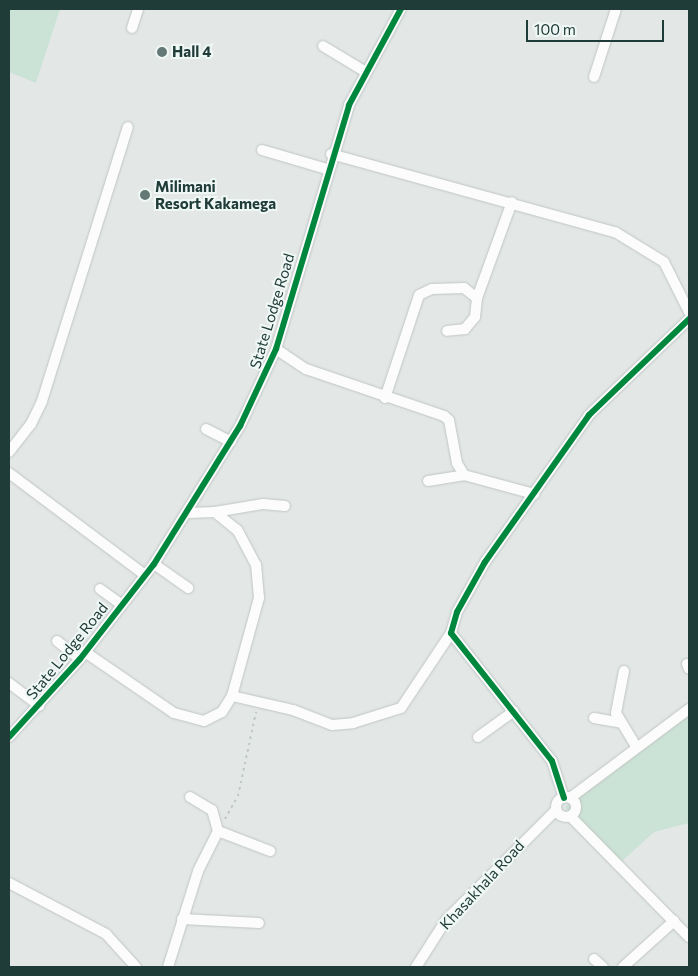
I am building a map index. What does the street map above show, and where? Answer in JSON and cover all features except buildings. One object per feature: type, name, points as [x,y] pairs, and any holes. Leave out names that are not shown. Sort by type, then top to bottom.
[{"type":"street","points":[[132,28],[138,9]]},
{"type":"street","name":"State Lodge Road","points":[[9,737],[39,706],[82,655],[154,564],[189,513],[231,442],[276,349],[331,154],[366,72],[401,9]]},
{"type":"street","points":[[594,78],[616,9]]},
{"type":"street","points":[[323,46],[366,72]]},
{"type":"street","points":[[9,452],[31,424],[42,401],[128,127]]},
{"type":"street","points":[[262,150],[327,169]]},
{"type":"street","points":[[331,154],[512,202],[615,232],[645,247],[664,262],[689,312]]},
{"type":"street","points":[[447,331],[466,329],[475,317],[477,298],[512,202]]},
{"type":"street","points":[[385,398],[419,295],[432,289],[464,288],[477,298]]},
{"type":"street","points":[[232,696],[332,725],[390,712],[410,698],[451,633],[462,598],[589,415],[689,319]]},
{"type":"street","points":[[276,349],[306,369],[449,420],[456,463],[464,475]]},
{"type":"street","points":[[206,429],[231,442]]},
{"type":"street","points":[[9,473],[145,575]]},
{"type":"street","points":[[428,481],[464,475],[534,494]]},
{"type":"street","points":[[189,513],[215,512],[263,504],[285,506]]},
{"type":"street","points":[[57,641],[82,655],[163,708],[194,720],[212,718],[232,696],[259,598],[248,544],[215,512]]},
{"type":"street","points":[[154,564],[188,588]]},
{"type":"street","points":[[100,589],[121,604]]},
{"type":"street","points":[[451,633],[552,761],[567,798],[575,806],[570,816]]},
{"type":"street","points":[[624,671],[616,712],[636,746]]},
{"type":"street","points":[[9,683],[39,706]]},
{"type":"street","points":[[567,798],[689,709]]},
{"type":"street","points":[[478,737],[514,711]]},
{"type":"street","points":[[594,718],[622,723]]},
{"type":"street","points":[[168,967],[182,919],[218,831],[212,810],[190,797]]},
{"type":"street","name":"Khasakhala Road","points":[[416,967],[452,913],[567,798]]},
{"type":"street","points":[[556,810],[570,816],[689,937]]},
{"type":"street","points":[[218,831],[270,851]]},
{"type":"street","points":[[9,883],[106,934],[136,967]]},
{"type":"street","points":[[182,919],[259,923]]},
{"type":"street","points":[[623,967],[664,935],[674,921]]},
{"type":"street","points":[[594,959],[604,967]]},
{"type":"path","points":[[218,831],[238,796],[258,702]]},
{"type":"green space","points":[[9,9],[60,9],[36,83],[9,72]]},
{"type":"green space","points":[[689,715],[689,823],[654,832],[618,865],[565,807]]},
{"type":"cycle path","points":[[9,737],[80,659],[154,564],[240,426],[276,349],[349,105],[401,9]]},
{"type":"cycle path","points":[[564,798],[552,761],[451,633],[457,612],[485,562],[589,415],[689,319]]},
{"type":"place","name":"Hall 4","points":[[162,52]]},
{"type":"place","name":"Milimani Resort Kakamega","points":[[145,195]]}]
